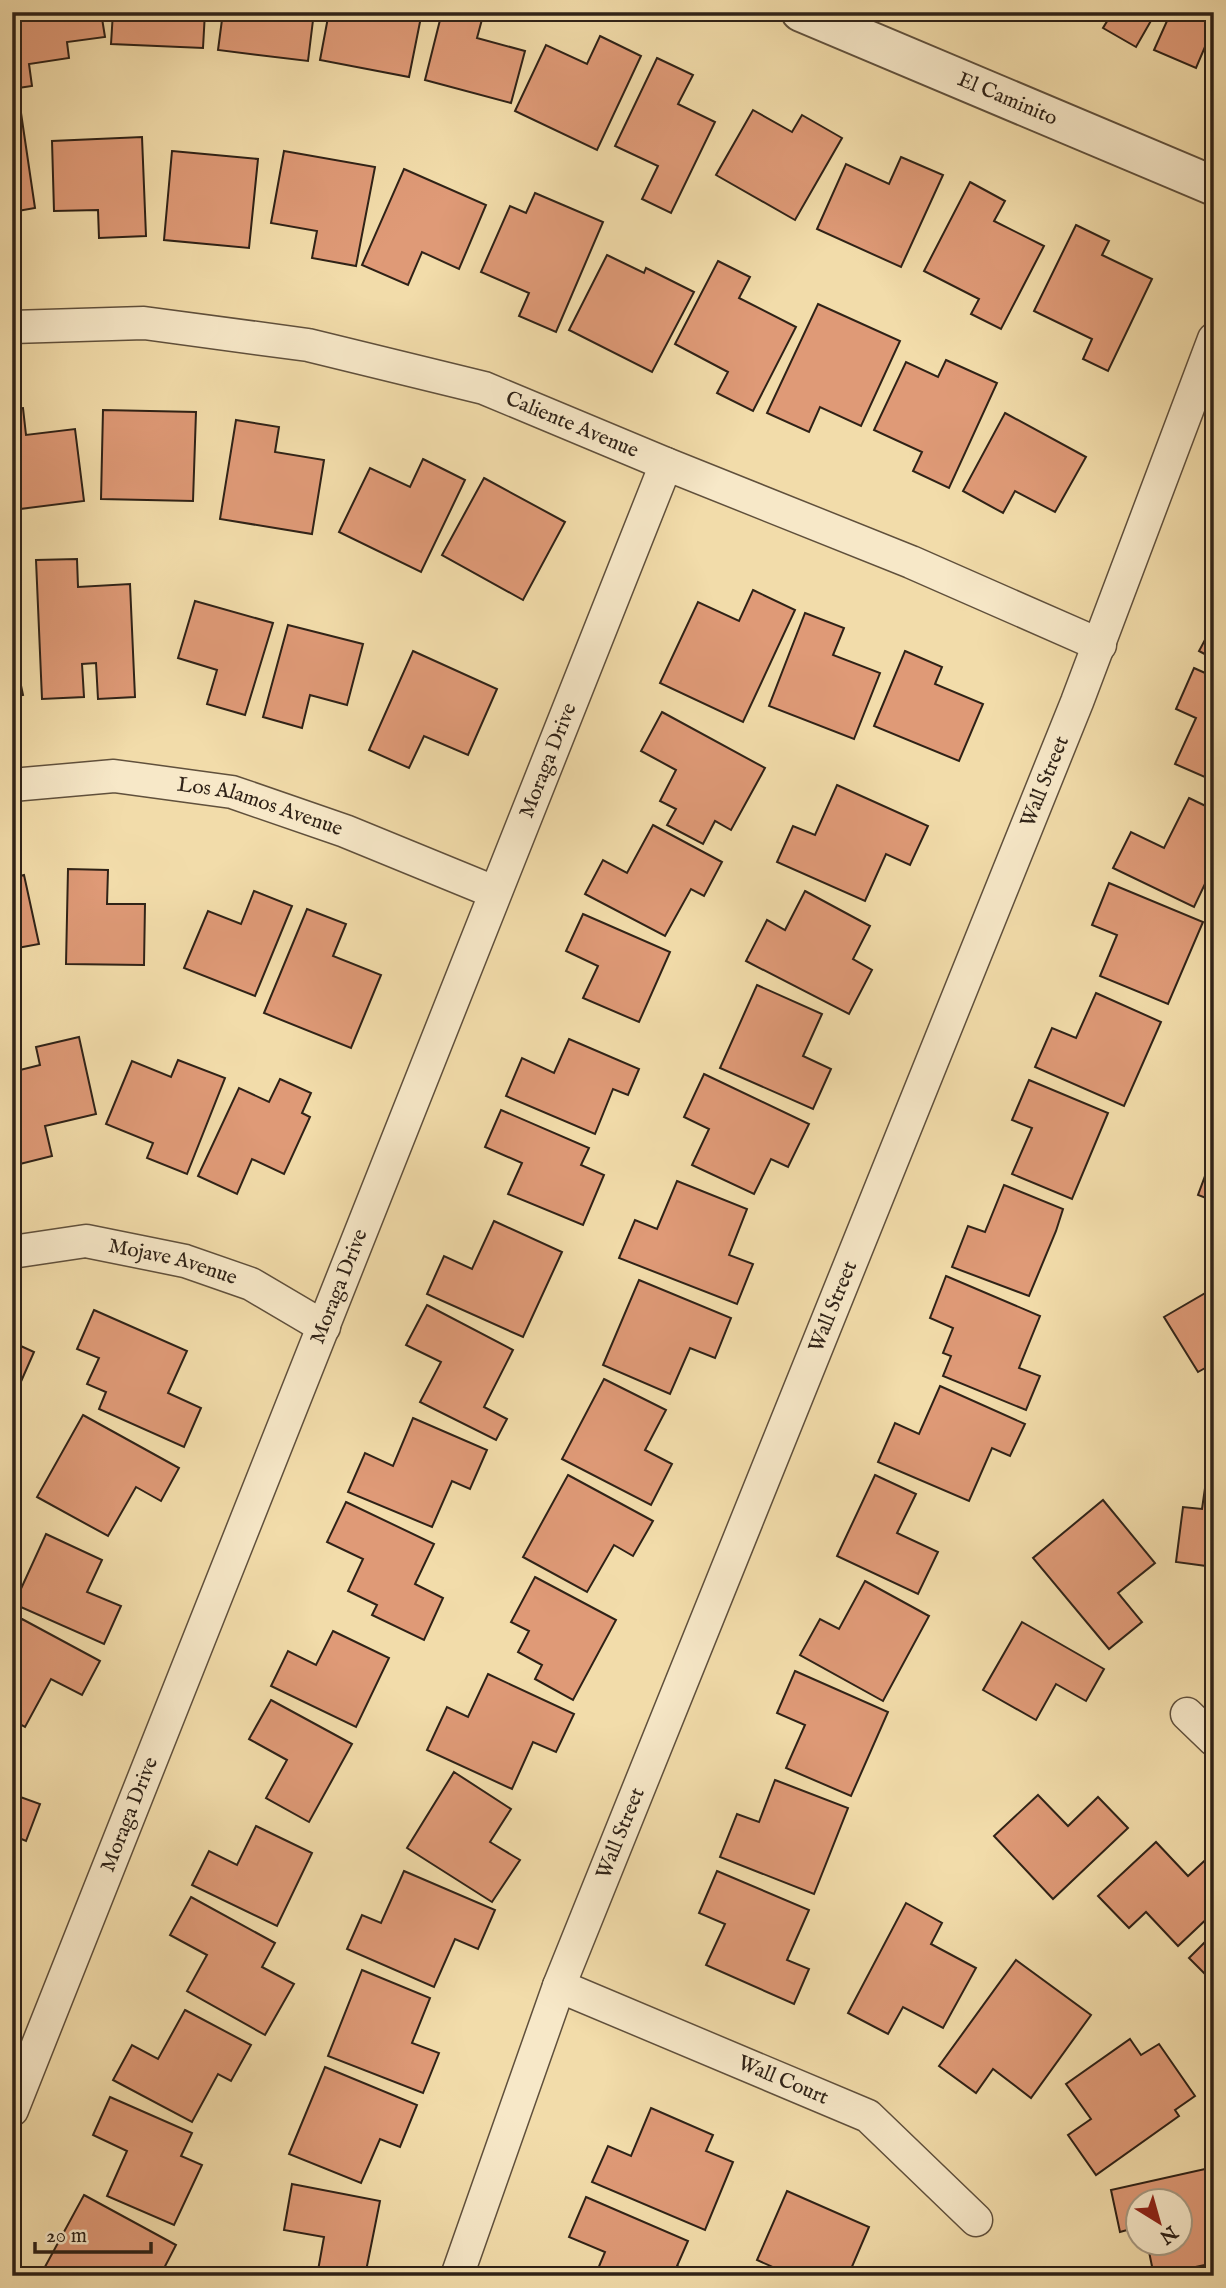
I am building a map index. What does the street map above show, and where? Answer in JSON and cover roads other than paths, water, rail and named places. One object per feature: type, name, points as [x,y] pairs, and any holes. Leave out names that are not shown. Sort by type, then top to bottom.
[{"type":"street","name":"El Caminito","points":[[801,12],[1214,186]]},
{"type":"street","name":"Caliente Avenue","points":[[12,327],[144,323],[308,345],[484,388],[911,562],[1100,645]]},
{"type":"street","name":"Wall Street","points":[[457,2276],[559,1986],[1100,645],[1214,339]]},
{"type":"street","name":"Moraga Drive","points":[[12,2110],[666,464]]},
{"type":"street","name":"Los Alamos Avenue","points":[[12,785],[114,776],[232,792],[345,831],[494,892]]},
{"type":"street","name":"Mojave Avenue","points":[[12,1252],[86,1241],[185,1261],[251,1284],[324,1327]]},
{"type":"street","points":[[1187,1714],[1214,1740]]},
{"type":"street","name":"Wall Court","points":[[559,1986],[869,2116],[976,2220]]}]
